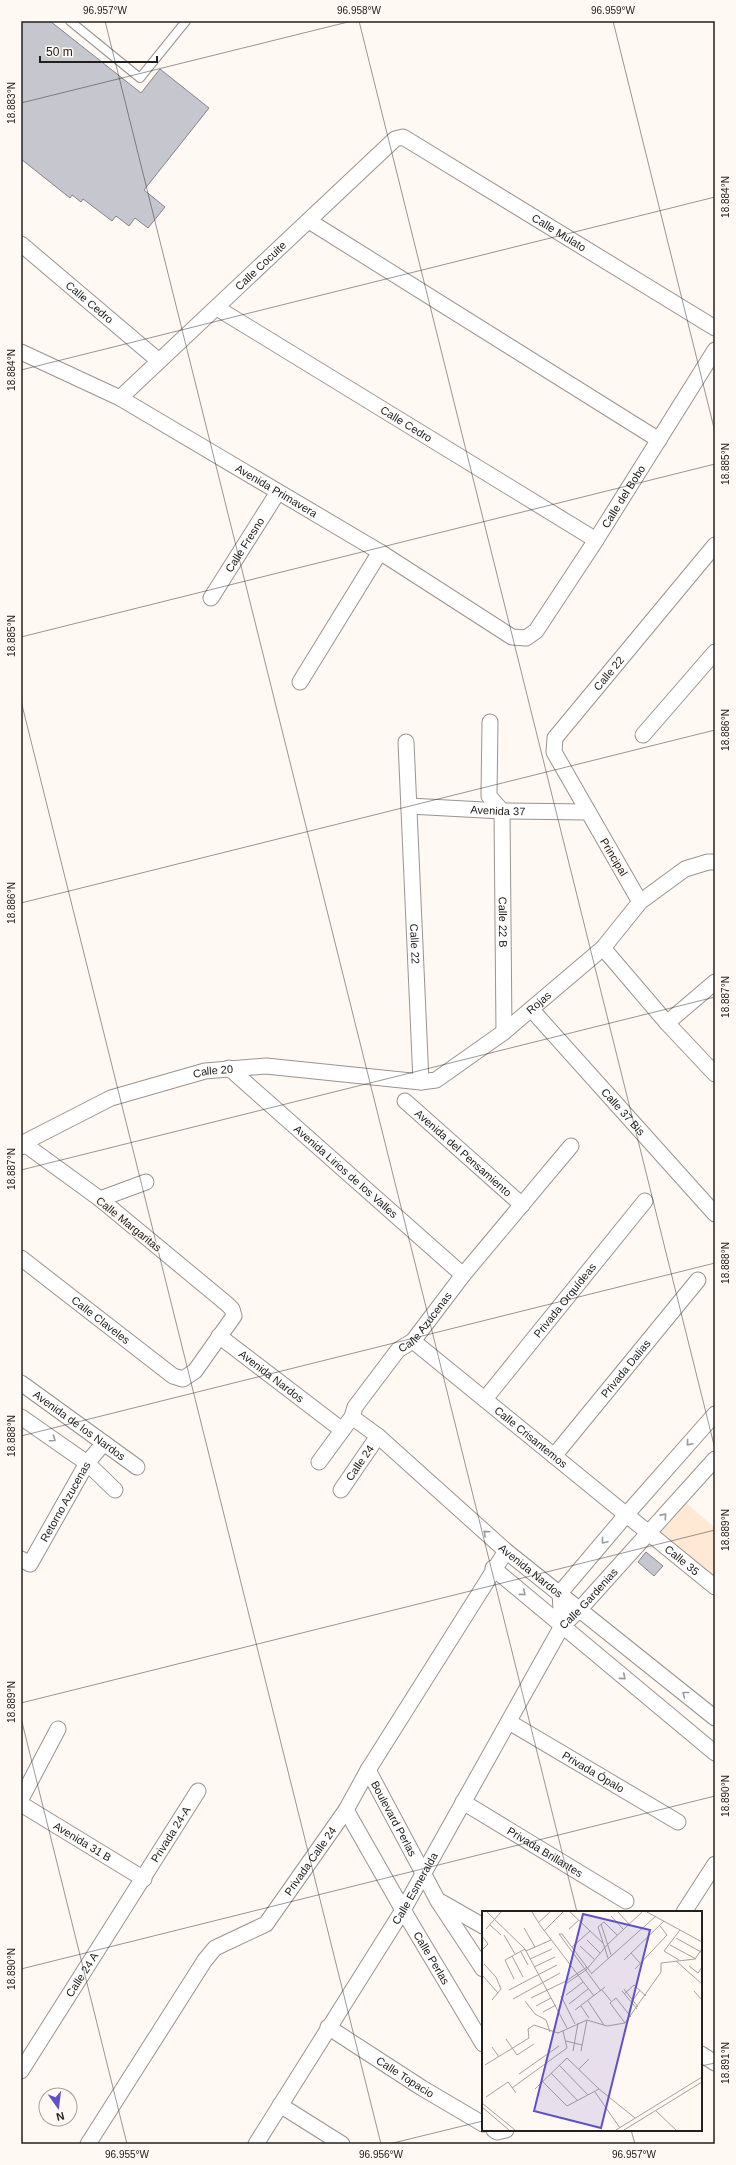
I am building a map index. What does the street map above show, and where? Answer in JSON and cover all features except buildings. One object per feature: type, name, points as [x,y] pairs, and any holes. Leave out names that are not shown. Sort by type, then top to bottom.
[{"type":"street","name":"Calle Cocuite","points":[[120,398],[396,139],[403,137]]},
{"type":"street","name":"Calle Mulato","points":[[403,137],[715,328]]},
{"type":"street","points":[[309,221],[659,440]]},
{"type":"street","name":"Calle Cedro","points":[[21,244],[159,360]]},
{"type":"street","name":"Calle Cedro","points":[[217,308],[596,540]]},
{"type":"street","name":"Calle del Bobo","points":[[526,638],[536,631],[596,540],[715,350]]},
{"type":"street","name":"Avenida Primavera","points":[[21,352],[120,398],[380,552],[512,637],[526,638]]},
{"type":"street","name":"Calle Fresno","points":[[211,598],[278,492]]},
{"type":"street","name":"Calle 22","points":[[587,812],[554,752],[555,738],[715,546]]},
{"type":"street","points":[[300,682],[380,552]]},
{"type":"street","points":[[643,735],[715,652]]},
{"type":"street","points":[[490,722],[489,796],[502,811]]},
{"type":"street","points":[[406,742],[409,806]]},
{"type":"street","name":"Calle 22","points":[[409,806],[420,1082]]},
{"type":"street","name":"Avenida 37","points":[[409,806],[502,811],[587,812]]},
{"type":"street","name":"Calle 22 B","points":[[502,811],[504,1032]]},
{"type":"street","name":"Principal","points":[[587,812],[640,902]]},
{"type":"street","points":[[640,902],[685,869],[708,862],[715,862]]},
{"type":"street","name":"Rojas","points":[[420,1082],[436,1080],[504,1032],[603,948],[640,902]]},
{"type":"street","points":[[603,948],[667,1023],[715,1074]]},
{"type":"street","points":[[667,1023],[715,982]]},
{"type":"street","name":"Calle 37 Bis","points":[[531,1009],[715,1214]]},
{"type":"street","name":"Calle 20","points":[[22,1145],[111,1098],[205,1071],[266,1066],[420,1082]]},
{"type":"street","name":"Avenida Lirios de los Valles","points":[[229,1068],[463,1275]]},
{"type":"street","name":"Avenida del Pensamiento","points":[[405,1101],[522,1205]]},
{"type":"street","name":"Calle Margaritas","points":[[22,1145],[100,1199],[232,1309],[234,1316],[219,1336]]},
{"type":"street","name":"Calle Azucenas","points":[[319,1462],[352,1417],[355,1407],[398,1350],[413,1341],[463,1275],[571,1146]]},
{"type":"street","points":[[100,1199],[146,1182]]},
{"type":"street","name":"Privada Orquídeas","points":[[485,1399],[645,1201]]},
{"type":"street","name":"Calle Claveles","points":[[21,1258],[173,1376],[183,1379],[195,1371],[219,1336]]},
{"type":"street","name":"Privada Dalias","points":[[554,1456],[698,1280]]},
{"type":"street","name":"Avenida Nardos","points":[[219,1336],[342,1430]]},
{"type":"street","name":"Calle Crisantemos","points":[[413,1341],[649,1533]]},
{"type":"street","name":"Avenida de los Nardos","points":[[21,1383],[137,1468]]},
{"type":"street","name":"Calle Gardenias","points":[[562,1626],[560,1593],[715,1414]]},
{"type":"street","points":[[21,1417],[87,1463],[115,1490]]},
{"type":"street","name":"Avenida Nardos","points":[[352,1417],[378,1436],[506,1551],[715,1718]]},
{"type":"street","name":"Calle 24","points":[[341,1490],[378,1436]]},
{"type":"street","name":"Retorno Azucenas","points":[[26,1561],[87,1463],[104,1443]]},
{"type":"street","name":"Calle Gardenias","points":[[562,1626],[580,1609],[715,1459]]},
{"type":"street","name":"Calle 35","points":[[649,1533],[715,1587]]},
{"type":"street","name":"Privada Calle 24","points":[[88,2144],[205,1960],[215,1948],[266,1924],[346,1810],[368,1770],[506,1551]]},
{"type":"street","name":"Avenida Nardos","points":[[494,1568],[715,1753]]},
{"type":"street","name":"Calle Esmeralda","points":[[256,2144],[403,1910],[562,1626]]},
{"type":"street","name":"Privada Ópalo","points":[[509,1722],[678,1822]]},
{"type":"street","points":[[21,1799],[58,1729]]},
{"type":"street","name":"Boulevard Perlas","points":[[368,1770],[438,1901],[482,1967]]},
{"type":"street","name":"Privada 24-A","points":[[144,1879],[198,1791]]},
{"type":"street","name":"Privada Brillantes","points":[[463,1802],[626,1901]]},
{"type":"street","name":"Avenida 31 B","points":[[21,1804],[144,1879]]},
{"type":"street","name":"Calle Perlas","points":[[346,1810],[403,1910],[482,2042]]},
{"type":"street","points":[[685,1911],[715,1864]]},
{"type":"street","name":"Calle 24 A","points":[[21,2071],[144,1879]]},
{"type":"street","points":[[438,1901],[482,1925]]},
{"type":"street","name":"Calle Topacio","points":[[328,2028],[422,2088],[482,2123]]},
{"type":"street","points":[[702,2055],[715,2063]]},
{"type":"street","points":[[280,2105],[342,2144]]},
{"type":"lane","points":[[70,21],[140,78],[186,21]]},
{"type":"shaded area","points":[[686,1503],[715,1528],[715,1584],[658,1535]]}]
